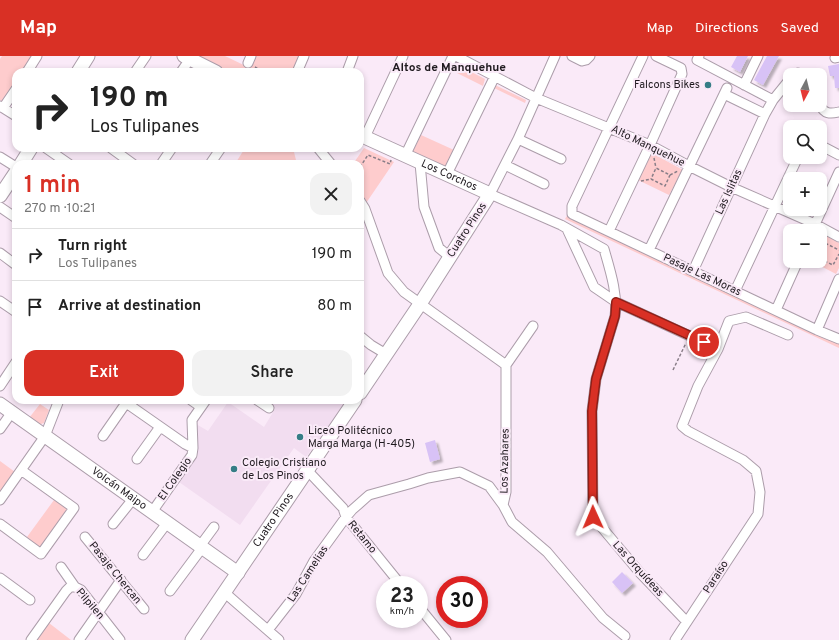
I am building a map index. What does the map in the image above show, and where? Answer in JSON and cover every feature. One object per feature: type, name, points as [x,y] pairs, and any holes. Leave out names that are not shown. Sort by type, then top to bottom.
[{"type":"street","points":[[29,68],[37,56]]},
{"type":"street","points":[[80,68],[88,56]]},
{"type":"street","points":[[138,68],[146,56]]},
{"type":"street","points":[[299,68],[304,56]]},
{"type":"street","points":[[349,68],[354,56]]},
{"type":"street","points":[[364,134],[402,56]]},
{"type":"street","points":[[400,153],[454,56]]},
{"type":"street","name":"Alto Manquehue","points":[[454,56],[536,98],[650,145],[731,187],[775,205],[808,224]]},
{"type":"street","name":"Cuatro Pinos","points":[[364,387],[420,304],[490,194],[518,139],[555,56]]},
{"type":"street","points":[[572,56],[582,60],[588,58]]},
{"type":"street","points":[[609,127],[643,56]]},
{"type":"street","points":[[609,231],[682,74],[681,68],[656,56]]},
{"type":"street","points":[[699,56],[697,60],[773,100]]},
{"type":"street","points":[[744,86],[758,56]]},
{"type":"street","points":[[182,68],[187,58],[208,68]]},
{"type":"street","points":[[447,174],[494,76]]},
{"type":"street","name":"Las Islitas","points":[[693,271],[765,114],[773,100],[783,88]]},
{"type":"street","points":[[649,250],[725,91],[765,114]]},
{"type":"street","points":[[12,94],[2,107],[12,113]]},
{"type":"street","points":[[826,112],[829,114],[839,112]]},
{"type":"street","name":"Pasaje Las Moras","points":[[609,127],[572,206],[572,214],[839,339]]},
{"type":"street","name":"Los Corchos","points":[[364,136],[564,227],[604,249],[616,302]]},
{"type":"street","points":[[518,139],[561,159]]},
{"type":"street","points":[[827,149],[839,155]]},
{"type":"street","points":[[52,152],[63,160]]},
{"type":"street","points":[[124,152],[131,160]]},
{"type":"street","points":[[322,152],[328,160]]},
{"type":"street","points":[[0,157],[12,164]]},
{"type":"street","points":[[420,163],[424,207],[439,248],[450,257]]},
{"type":"street","points":[[735,290],[795,164]]},
{"type":"street","points":[[505,165],[544,184]]},
{"type":"street","points":[[814,224],[838,175]]},
{"type":"street","points":[[0,196],[12,178]]},
{"type":"street","points":[[0,207],[12,215]]},
{"type":"street","points":[[364,207],[388,273],[404,292],[506,365],[533,326]]},
{"type":"street","points":[[564,227],[594,287],[616,302],[718,349],[729,321],[746,317],[788,336]]},
{"type":"street","name":"Alto Manquehue","points":[[827,232],[839,237]]},
{"type":"street","points":[[0,253],[12,262]]},
{"type":"street","points":[[776,310],[795,268]]},
{"type":"street","points":[[817,330],[839,279]]},
{"type":"street","points":[[0,301],[12,309]]},
{"type":"street","name":"Las Orquídeas","points":[[616,302],[615,316],[596,379],[592,411],[593,517],[642,574],[687,622]]},
{"type":"street","points":[[364,339],[386,354]]},
{"type":"street","name":"Paraíso","points":[[675,640],[758,514],[760,492],[756,471],[743,460],[688,431],[682,426],[698,386],[718,349]]},
{"type":"street","name":"Los Azahares","points":[[506,365],[506,492],[503,505],[512,522],[547,552],[603,618],[625,636]]},
{"type":"street","points":[[0,386],[12,368]]},
{"type":"street","name":"Volcán Maipo","points":[[0,404],[238,573]]},
{"type":"street","points":[[0,500],[45,436],[57,404]]},
{"type":"street","points":[[103,436],[123,404]]},
{"type":"street","points":[[127,404],[193,448]]},
{"type":"street","name":"El Colegio","points":[[152,512],[192,455],[192,420],[203,404]]},
{"type":"street","points":[[263,404],[269,408]]},
{"type":"street","name":"Cuatro Pinos","points":[[192,640],[352,404]]},
{"type":"street","points":[[0,429],[12,412]]},
{"type":"street","points":[[137,459],[160,427]]},
{"type":"street","points":[[0,524],[41,554],[74,508],[21,470]]},
{"type":"street","name":"Retamo","points":[[307,470],[343,508],[346,517],[394,576]]},
{"type":"street","name":"Las Camelias","points":[[268,630],[296,594],[314,561],[346,517],[369,495],[428,478],[460,472],[489,486],[503,505]]},
{"type":"street","points":[[113,524],[133,499]]},
{"type":"street","points":[[143,555],[167,523]]},
{"type":"street","points":[[170,591],[214,527]]},
{"type":"street","name":"Pasaje Chercan","points":[[85,537],[144,609]]},
{"type":"street","name":"Pilpilen","points":[[61,567],[75,587],[81,590],[120,640]]},
{"type":"street","points":[[0,578],[30,600]]},
{"type":"street","points":[[80,640],[121,580]]},
{"type":"street","points":[[31,640],[66,590],[70,587],[75,587]]},
{"type":"street","points":[[224,592],[279,640]]},
{"type":"street","points":[[428,618],[446,640]]},
{"type":"path","points":[[364,161],[368,155],[390,164],[400,153]]},
{"type":"path","points":[[656,168],[670,175],[665,186],[651,179],[656,168]]},
{"type":"path","points":[[827,244],[839,250]]},
{"type":"path","points":[[827,263],[833,266],[839,254]]},
{"type":"path","points":[[673,370],[689,336]]},
{"type":"shaded area","points":[[2,56],[33,56],[26,68],[12,68],[12,88],[3,102],[0,100],[0,59]]},
{"type":"shaded area","points":[[197,56],[225,56],[250,68],[221,68]]},
{"type":"shaded area","points":[[256,56],[299,56],[294,68],[250,68]]},
{"type":"shaded area","points":[[454,63],[485,79],[483,86],[451,70]]},
{"type":"shaded area","points":[[493,84],[526,100],[525,103],[492,87]]},
{"type":"shaded area","points":[[421,135],[454,150],[446,168],[412,153]]},
{"type":"shaded area","points":[[364,148],[394,162],[364,206],[364,160],[356,160],[361,152],[364,152]]},
{"type":"shaded area","points":[[242,152],[294,152],[296,160],[238,160]]},
{"type":"shaded area","points":[[652,153],[683,170],[669,195],[638,180]]},
{"type":"shaded area","points":[[568,214],[839,343],[839,348],[565,219]]},
{"type":"shaded area","points":[[827,236],[839,243],[839,268],[836,274],[824,268],[827,268]]},
{"type":"shaded area","points":[[40,404],[49,410],[44,423],[38,425],[29,418]]},
{"type":"shaded area","name":"Colegio Cristiano de Los Pinos","points":[[227,404],[231,404],[264,427],[275,409],[272,406],[273,404],[345,404],[306,457],[294,448],[240,525],[179,482],[198,456],[196,424],[208,431]]},
{"type":"shaded area","points":[[0,461],[15,472],[0,493]]},
{"type":"shaded area","points":[[54,500],[69,510],[41,549],[27,537]]},
{"type":"shaded area","points":[[49,623],[71,640],[37,640]]},
{"type":"building","points":[[737,56],[748,56],[740,72],[731,67]]},
{"type":"building","points":[[767,56],[779,56],[763,85],[754,80]]},
{"type":"building","points":[[839,64],[839,88],[835,88],[834,76],[830,76],[828,66]]},
{"type":"building","points":[[435,440],[440,459],[430,462],[425,443]]},
{"type":"building","points":[[622,572],[633,583],[622,593],[612,582]]},
{"type":"place","name":"Falcons Bikes","points":[[708,85]]},
{"type":"place","name":"Liceo Politécnico Marga Marga (H-405)","points":[[300,437]]},
{"type":"place","name":"Colegio Cristiano de Los Pinos","points":[[234,469]]},
{"type":"district","name":"Altos de Manquehue","points":[[449,68]]},
{"type":"route","points":[[593,517],[592,411],[596,379],[615,316],[616,302],[704,342]]}]
